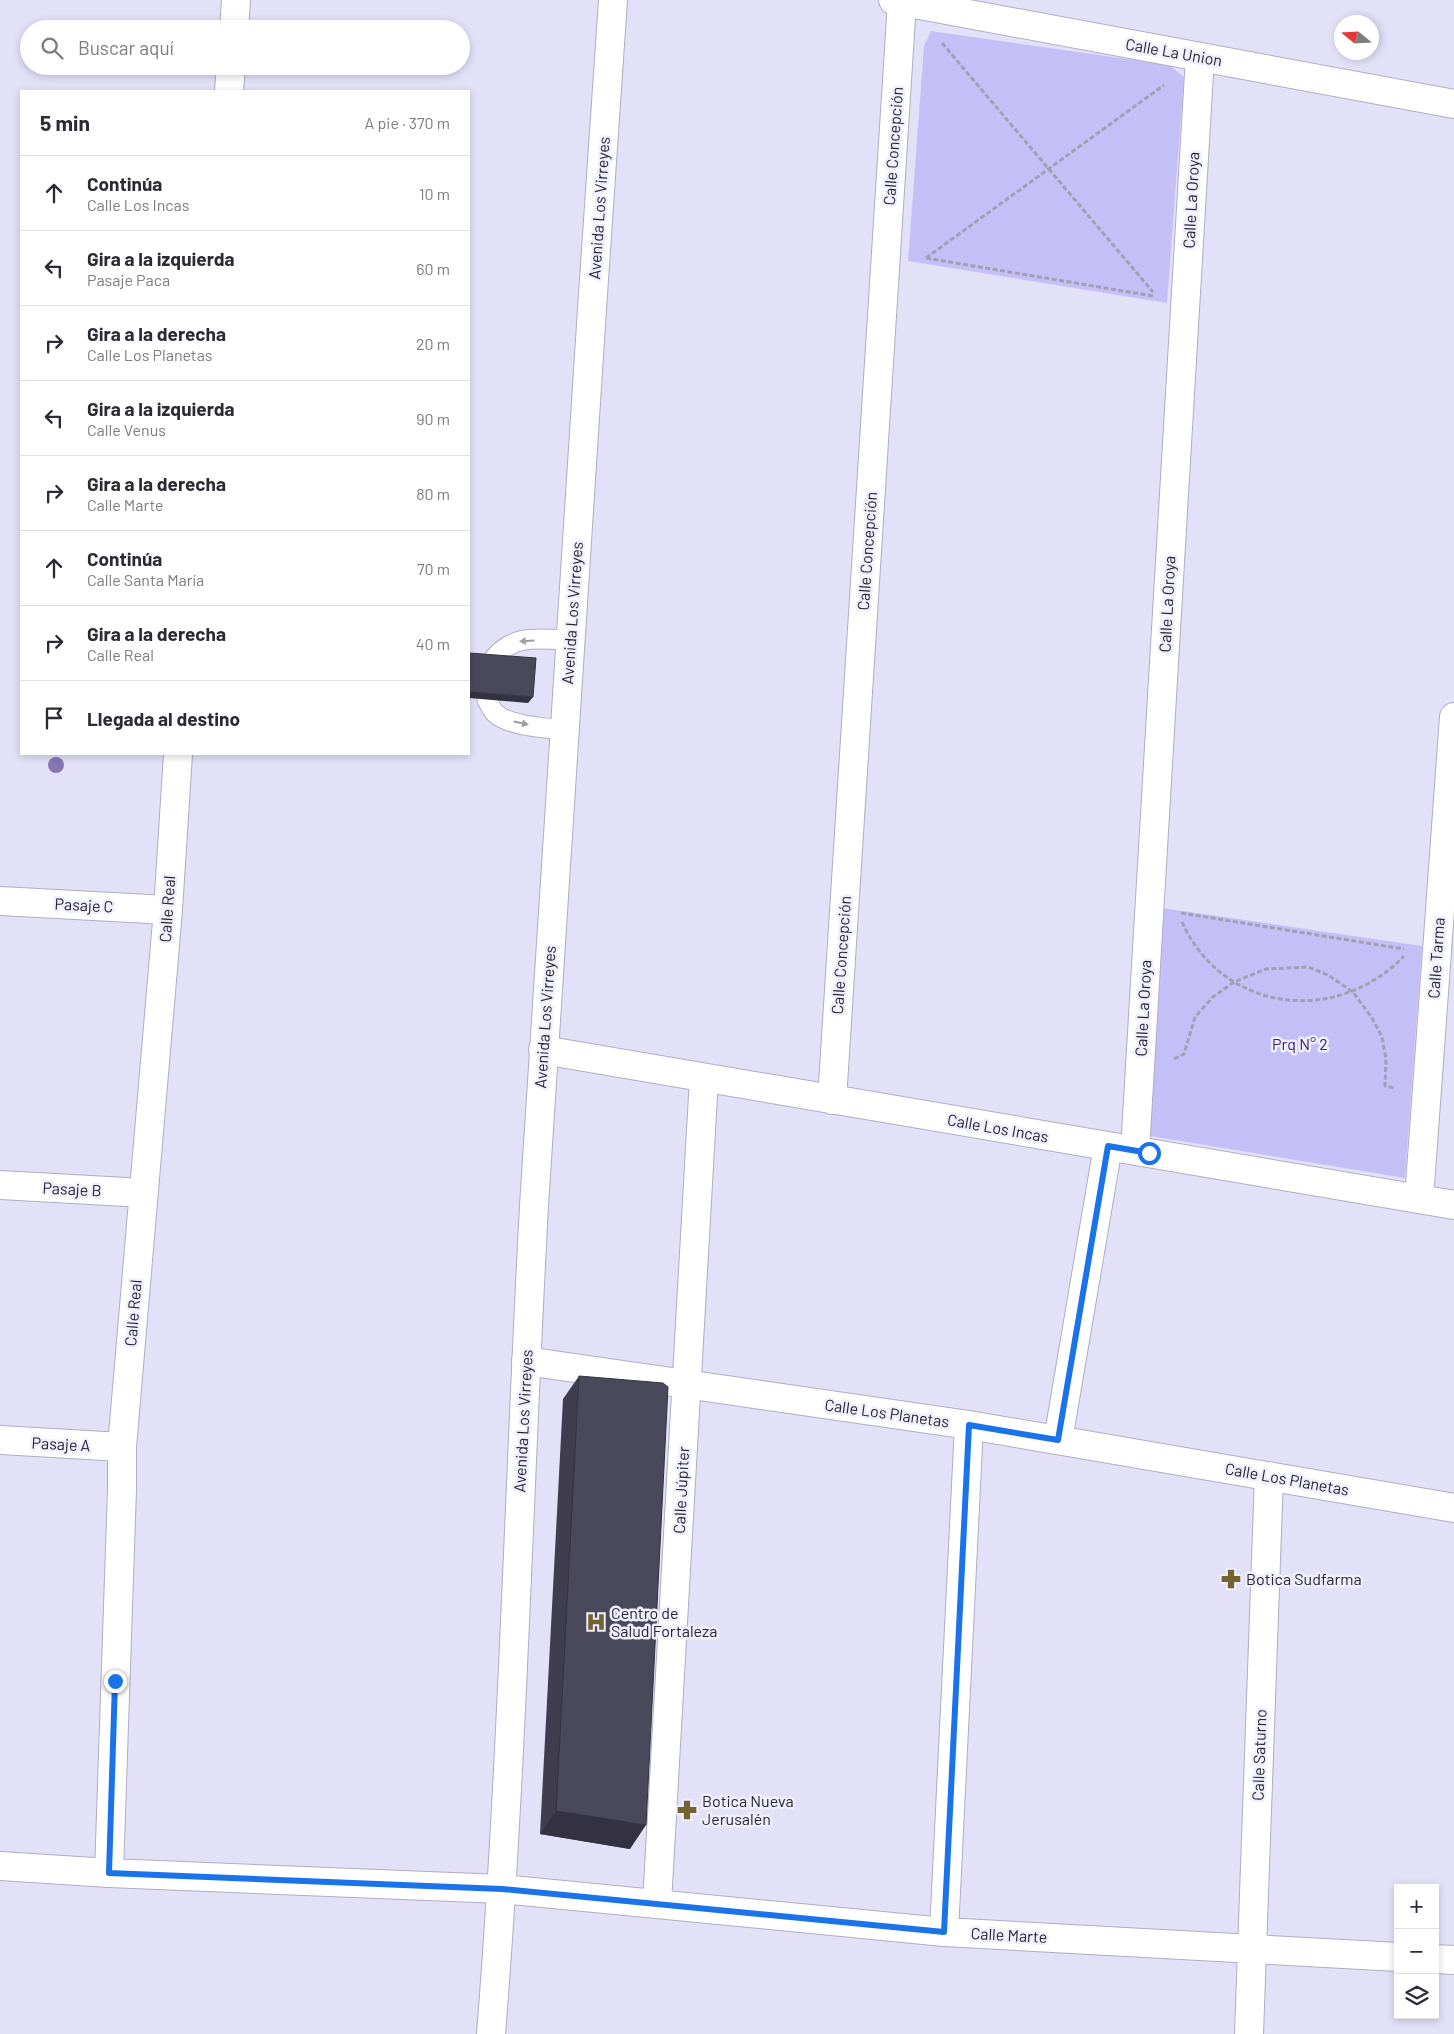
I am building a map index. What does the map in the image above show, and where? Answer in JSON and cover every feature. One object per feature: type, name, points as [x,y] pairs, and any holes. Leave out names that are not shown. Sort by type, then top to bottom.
[{"type":"street","points":[[235,20],[236,0]]},
{"type":"street","name":"Avenida Los Virreyes","points":[[491,2034],[502,1889],[526,1361],[543,1050],[613,0]]},
{"type":"street","name":"Calle La Union","points":[[898,1],[1454,104]]},
{"type":"street","name":"Calle Concepción","points":[[832,1100],[898,1]]},
{"type":"street","name":"Calle La Oroya","points":[[1135,1151],[1200,57]]},
{"type":"street","points":[[229,90],[230,75]]},
{"type":"street","name":"Calle Tarma","points":[[1419,1199],[1454,717]]},
{"type":"street","name":"Calle Real","points":[[109,1873],[122,1447],[168,910],[178,755]]},
{"type":"street","name":"Pasaje C","points":[[0,901],[168,910]]},
{"type":"street","name":"Calle Los Incas","points":[[543,1050],[1454,1205]]},
{"type":"street","name":"Calle Júpiter","points":[[658,1903],[704,1078]]},
{"type":"street","points":[[1058,1440],[1108,1146]]},
{"type":"street","name":"Pasaje B","points":[[0,1185],[144,1193]]},
{"type":"street","name":"Calle Los Planetas","points":[[526,1361],[969,1425],[1454,1508]]},
{"type":"street","points":[[944,1932],[969,1425]]},
{"type":"street","name":"Pasaje A","points":[[0,1440],[122,1447]]},
{"type":"street","name":"Calle Saturno","points":[[1249,2034],[1269,1476]]},
{"type":"street","name":"Calle Marte","points":[[0,1866],[109,1873],[502,1889],[944,1932],[1394,1957]]},
{"type":"street","points":[[1439,1959],[1454,1960]]},
{"type":"lane","points":[[492,661],[500,650],[515,641],[570,640]]},
{"type":"lane","points":[[487,700],[494,713],[509,721],[564,730]]},
{"type":"path","points":[[941,41],[1049,169],[1144,282],[1156,297],[926,258],[1049,169],[1169,82]]},
{"type":"path","points":[[1178,913],[1410,950],[1387,972],[1374,981],[1353,992],[1329,999],[1305,1001],[1280,999],[1256,992],[1234,982],[1200,952],[1187,934],[1178,913]]},
{"type":"path","points":[[1170,1061],[1184,1054],[1195,1017],[1213,997],[1234,982],[1266,969],[1308,967],[1328,975],[1353,992],[1382,1037],[1386,1059],[1385,1086],[1401,1091]]},
{"type":"green space","points":[[931,31],[1169,65],[1184,77],[1167,303],[908,261],[924,46]]},
{"type":"green space","name":"Prq N° 2","points":[[1162,908],[1422,946],[1405,1178],[1150,1136]]},
{"type":"building","points":[[470,653],[536,658],[533,697],[470,692]]},
{"type":"building","name":"Centro de Salud Fortaleza","points":[[579,1376],[663,1383],[668,1387],[646,1825],[556,1811]]},
{"type":"place","name":"Botica Sudfarma","points":[[1231,1579]]},
{"type":"place","name":"Centro de Salud Fortaleza","points":[[596,1622]]},
{"type":"place","name":"Botica Nueva Jerusalén","points":[[687,1810]]},
{"type":"route","points":[[115,1681],[109,1873],[502,1889],[944,1932],[969,1425],[1058,1440],[1108,1146],[1149,1153]]}]
